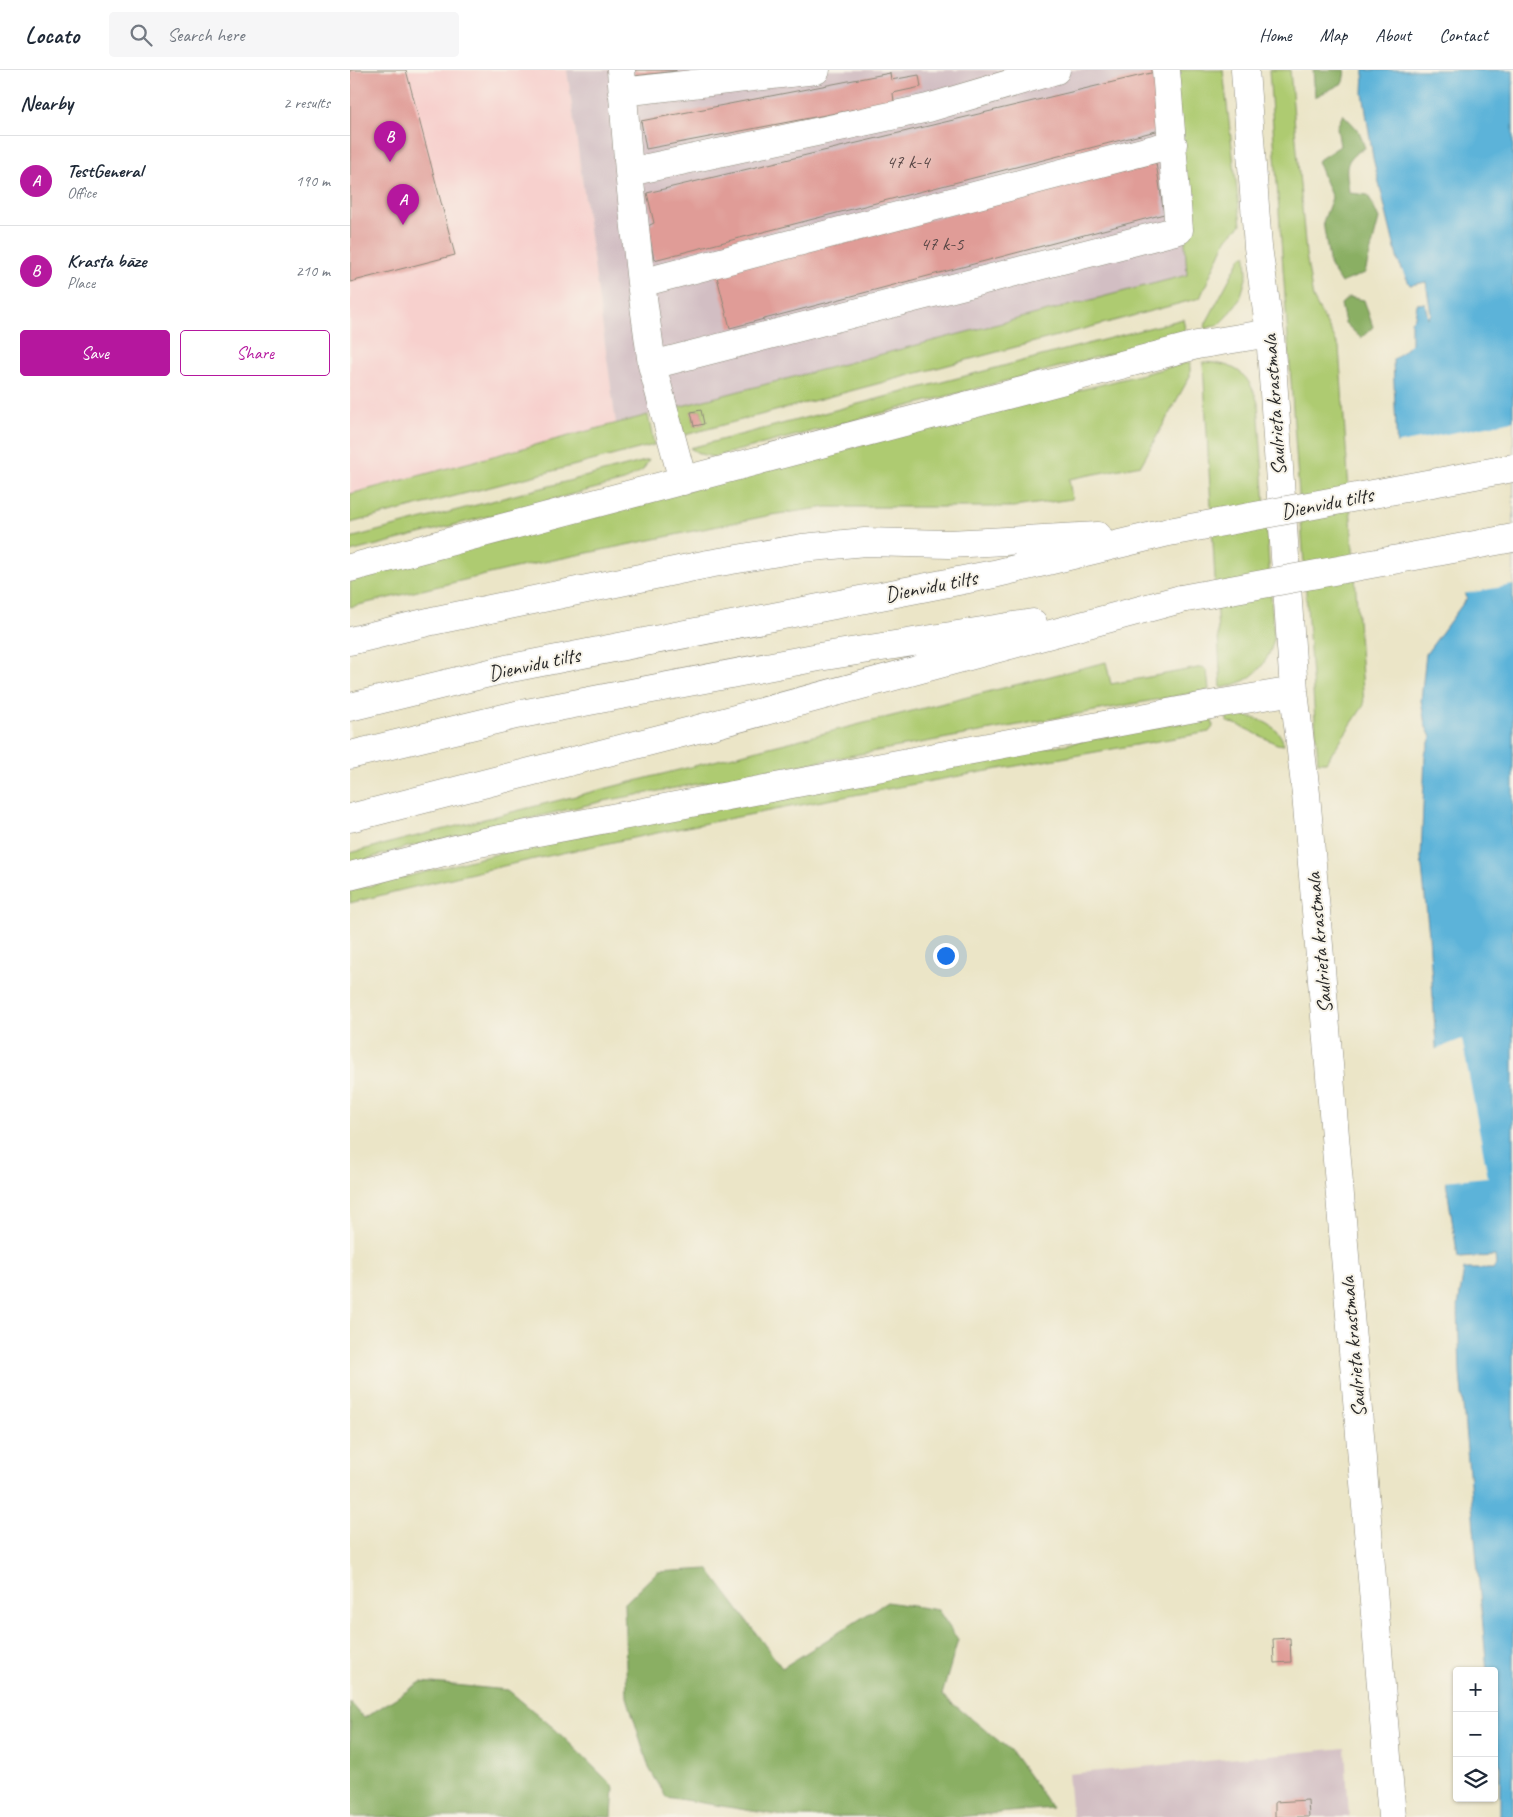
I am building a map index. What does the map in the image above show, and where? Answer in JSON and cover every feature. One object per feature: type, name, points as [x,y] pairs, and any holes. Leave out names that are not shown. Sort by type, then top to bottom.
[{"type":"main road","points":[[683,481],[652,365],[629,172],[622,81],[816,70]]},
{"type":"main road","points":[[629,172],[928,108],[1056,70]]},
{"type":"main road","points":[[652,365],[1179,230],[1166,70]]},
{"type":"main road","name":"Saulrieta krastmala","points":[[1245,70],[1258,247],[1270,334],[1294,692],[1306,794],[1322,969],[1392,1817]]},
{"type":"main road","points":[[641,284],[1173,144]]},
{"type":"main road","points":[[350,568],[1197,345],[1270,334]]},
{"type":"main road","name":"Dienvidu tilts","points":[[350,708],[506,669],[994,574],[1169,532],[1513,468]]},
{"type":"main road","points":[[350,641],[442,619],[708,564],[802,548],[865,542],[949,544],[1169,532]]},
{"type":"main road","points":[[350,755],[516,715],[819,657],[1182,599],[1513,538]]},
{"type":"main road","points":[[350,818],[698,729],[1182,599]]},
{"type":"main road","points":[[350,876],[479,843],[1206,706],[1294,692]]},
{"type":"shaded area","points":[[350,70],[567,70],[616,423],[350,494]]},
{"type":"shaded area","points":[[567,70],[1174,70],[1187,275],[616,423]]},
{"type":"shaded area","points":[[1345,1748],[1349,1817],[1072,1817],[1068,1774]]},
{"type":"green space","points":[[1174,70],[1223,70],[1241,225],[1227,238],[1200,298],[685,435],[674,408],[1187,275]],"holes":[[[701,410],[704,424],[694,426],[691,412]]]},
{"type":"green space","points":[[1269,70],[1290,70],[1306,254],[1313,298],[1339,347],[1364,705],[1326,762],[1318,762]]},
{"type":"green space","points":[[1313,70],[1345,70],[1343,83],[1315,97]]},
{"type":"green space","points":[[1343,114],[1359,131],[1365,148],[1352,157],[1347,166],[1349,193],[1368,195],[1379,219],[1365,273],[1341,283],[1330,266],[1323,222],[1332,198],[1317,161],[1340,146],[1337,127]]},
{"type":"green space","points":[[1246,255],[1247,275],[1240,299],[1219,324],[1205,329],[1206,323],[1241,257]]},
{"type":"green space","points":[[1349,297],[1364,300],[1373,327],[1361,338],[1345,323],[1341,304]]},
{"type":"green space","points":[[1183,319],[1186,334],[713,457],[700,454],[690,448]]},
{"type":"green space","points":[[1190,362],[1190,376],[1141,465],[1069,479],[1072,499],[1014,507],[827,507],[771,515],[515,568],[350,607],[350,580],[698,487]]},
{"type":"green space","points":[[1203,362],[1224,365],[1239,372],[1250,384],[1258,403],[1274,639],[1267,658],[1256,672],[1241,682],[1221,688]]},
{"type":"green space","points":[[648,415],[654,445],[350,523],[350,494]]},
{"type":"green space","points":[[649,460],[643,470],[624,481],[350,552],[350,538]]},
{"type":"green space","points":[[1106,662],[1111,684],[1203,667],[1207,671],[1209,690],[604,801],[408,847],[350,864],[350,853]]},
{"type":"green space","points":[[1227,716],[1251,717],[1272,726],[1281,737],[1284,745],[1277,744],[1238,725],[1227,722]]},
{"type":"green space","points":[[1212,717],[1213,727],[1209,732],[886,789],[670,830],[456,877],[350,903],[350,891],[484,857],[626,826]]},
{"type":"green space","points":[[708,1569],[782,1668],[887,1602],[938,1610],[958,1640],[942,1695],[1010,1750],[1052,1808],[957,1817],[789,1817],[666,1797],[649,1768],[627,1697],[624,1604],[657,1572]]},
{"type":"green space","points":[[421,1682],[508,1690],[556,1730],[614,1787],[612,1817],[350,1817],[350,1702],[364,1718]]},
{"type":"water","points":[[1364,70],[1513,70],[1513,1817],[1500,1817],[1498,1667],[1487,1667],[1460,1373],[1458,1307],[1464,1269],[1493,1269],[1496,1264],[1495,1256],[1458,1258],[1444,1169],[1461,1165],[1437,1061],[1429,935],[1421,858],[1425,754],[1431,737],[1425,725],[1421,700],[1426,654],[1467,598],[1453,559],[1428,505],[1397,452],[1393,360],[1411,344],[1411,321],[1415,317],[1417,304],[1425,303],[1428,318],[1431,314],[1426,282],[1410,285],[1398,261],[1373,158],[1363,93]]},
{"type":"pier","points":[[1513,421],[1513,585],[1463,594],[1450,560],[1440,545],[1426,506],[1394,453],[1394,444]]},
{"type":"pier","points":[[1462,1039],[1488,1177],[1444,1181],[1443,1167],[1459,1163],[1434,1050]]},
{"type":"building","points":[[350,70],[406,70],[455,255],[350,282]]},
{"type":"building","points":[[634,70],[676,70],[676,71],[634,76]]},
{"type":"building","points":[[1155,72],[1160,130],[654,260],[648,226],[654,223],[647,193]]},
{"type":"building","points":[[890,73],[891,80],[919,75],[921,87],[893,93],[894,102],[646,149],[641,121]]},
{"type":"building","points":[[1156,163],[1164,214],[730,328],[716,273]]},
{"type":"building","points":[[701,410],[704,424],[694,426],[691,412]]},
{"type":"building","points":[[1290,1638],[1291,1662],[1274,1663],[1273,1639]]},
{"type":"building","points":[[1308,1800],[1309,1817],[1275,1817],[1275,1802]]},
{"type":"place","name":"Krasta bāze","points":[[390,162]]},
{"type":"place","name":"TestGeneral","points":[[403,225]]}]
